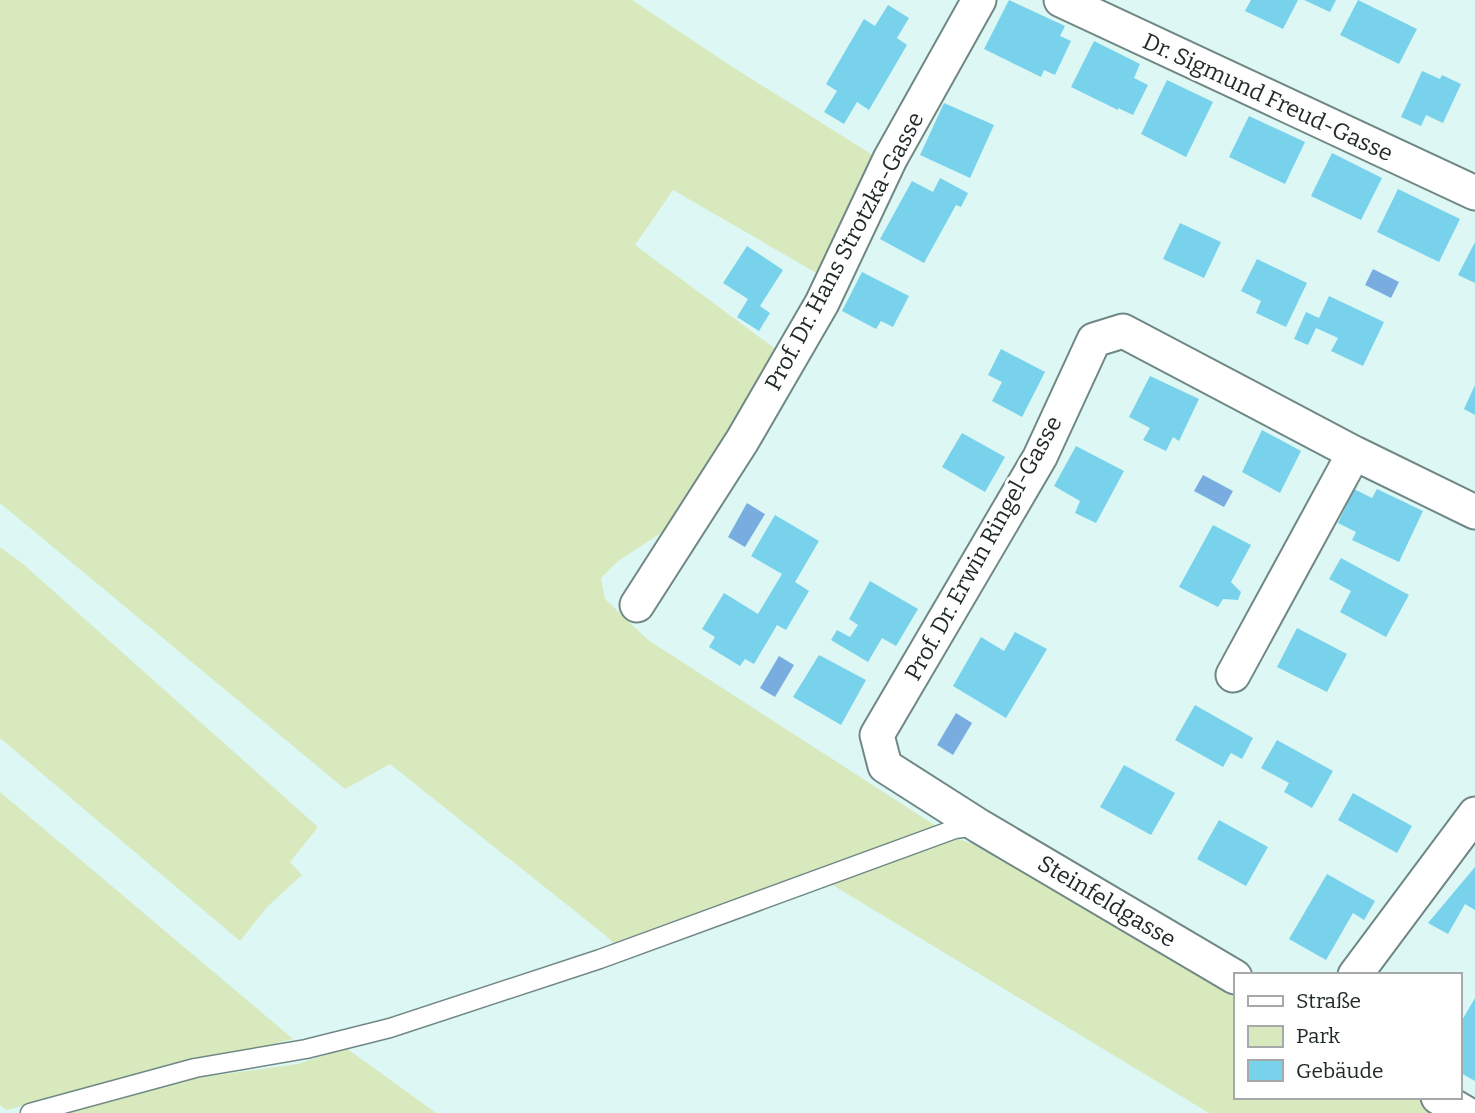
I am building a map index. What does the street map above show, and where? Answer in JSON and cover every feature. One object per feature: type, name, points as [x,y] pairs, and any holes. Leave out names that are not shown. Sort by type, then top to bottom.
[{"type":"street","name":"Prof. Dr. Hans Strotzka-Gasse","points":[[637,605],[742,441],[822,303],[890,159],[979,0]]},
{"type":"street","name":"Dr. Sigmund Freud-Gasse","points":[[1061,0],[1475,193]]},
{"type":"street","name":"Prof. Dr. Erwin Ringel-Gasse","points":[[979,826],[885,766],[877,735],[1040,457],[1094,340],[1123,331],[1354,453],[1475,512]]},
{"type":"street","points":[[1233,674],[1354,453]]},
{"type":"street","name":"Steinfeldgasse","points":[[979,826],[1234,976]]},
{"type":"street","points":[[1357,973],[1469,831]]},
{"type":"street","points":[[1441,1099],[1465,1113]]},
{"type":"lane","points":[[30,1113],[195,1068],[306,1049],[390,1028],[600,959],[955,829],[979,826]]},
{"type":"green space","points":[[0,0],[632,0],[879,159],[820,275],[673,190],[635,245],[785,356],[733,486],[618,561],[601,578],[605,599],[648,640],[953,837],[1011,858],[1234,990],[1234,1099],[1416,1099],[1440,1113],[1209,1113],[831,884],[625,954],[605,935],[390,764],[345,789],[0,503]]},
{"type":"green space","points":[[0,547],[23,564],[318,827],[290,862],[302,875],[267,907],[240,941],[0,738]]},
{"type":"green space","points":[[0,792],[293,1039],[6,1110],[0,1105]]},
{"type":"green space","points":[[346,1048],[436,1113],[47,1113],[152,1084],[298,1064]]},
{"type":"water","points":[[1373,269],[1399,282],[1391,298],[1365,285]]},
{"type":"water","points":[[1203,475],[1233,491],[1224,507],[1194,491]]},
{"type":"water","points":[[747,503],[765,514],[745,547],[728,537]]},
{"type":"water","points":[[779,656],[794,665],[775,697],[760,688]]},
{"type":"water","points":[[956,713],[972,723],[953,755],[937,745]]},
{"type":"building","points":[[1009,0],[1065,26],[1060,36],[1071,41],[1055,75],[1044,70],[1041,77],[984,49]]},
{"type":"building","points":[[1251,0],[1298,0],[1283,29],[1245,11]]},
{"type":"building","points":[[1304,0],[1336,0],[1330,12]]},
{"type":"building","points":[[1358,0],[1417,29],[1399,64],[1340,35]]},
{"type":"building","points":[[888,5],[909,18],[897,38],[907,45],[869,110],[857,102],[844,124],[824,112],[837,91],[826,84],[864,19],[875,26]]},
{"type":"building","points":[[1094,41],[1140,64],[1134,78],[1148,85],[1133,115],[1071,87]]},
{"type":"building","points":[[1422,71],[1440,79],[1442,75],[1461,84],[1443,123],[1426,115],[1421,126],[1401,117]]},
{"type":"building","points":[[1167,80],[1213,102],[1186,157],[1141,134]]},
{"type":"building","points":[[944,103],[994,125],[970,178],[920,155]]},
{"type":"building","points":[[1249,116],[1305,142],[1285,184],[1229,157]]},
{"type":"building","points":[[1332,153],[1382,178],[1361,220],[1311,196]]},
{"type":"building","points":[[940,178],[968,193],[961,207],[956,205],[924,263],[880,239],[912,181],[933,192]]},
{"type":"building","points":[[1398,189],[1460,219],[1439,262],[1377,232]]},
{"type":"building","points":[[1180,223],[1221,242],[1204,278],[1163,259]]},
{"type":"building","points":[[1475,242],[1475,283],[1458,275]]},
{"type":"building","points":[[747,246],[783,270],[760,306],[770,313],[759,331],[737,317],[748,299],[723,283]]},
{"type":"building","points":[[1257,259],[1307,283],[1286,327],[1256,313],[1261,301],[1241,291]]},
{"type":"building","points":[[862,272],[909,296],[893,327],[881,321],[876,329],[842,311]]},
{"type":"building","points":[[1329,296],[1384,322],[1363,366],[1331,351],[1338,338],[1316,328],[1308,345],[1294,339],[1306,312],[1319,318]]},
{"type":"building","points":[[1001,349],[1045,372],[1022,417],[992,401],[1002,382],[988,375]]},
{"type":"building","points":[[1150,376],[1199,399],[1179,441],[1173,437],[1166,451],[1143,440],[1150,428],[1129,417]]},
{"type":"building","points":[[1475,385],[1475,415],[1464,409]]},
{"type":"building","points":[[1262,430],[1301,451],[1280,493],[1242,472]]},
{"type":"building","points":[[962,433],[1005,457],[985,492],[942,467]]},
{"type":"building","points":[[1076,446],[1124,471],[1096,523],[1075,513],[1080,501],[1054,486]]},
{"type":"building","points":[[1354,489],[1372,498],[1377,489],[1423,511],[1399,562],[1352,540],[1356,532],[1338,523]]},
{"type":"building","points":[[775,515],[819,541],[795,582],[809,591],[786,630],[777,625],[754,664],[745,659],[740,666],[709,647],[715,637],[702,629],[724,593],[758,614],[782,574],[751,556]]},
{"type":"building","points":[[1213,525],[1251,545],[1231,582],[1241,592],[1238,600],[1223,599],[1218,607],[1179,587]]},
{"type":"building","points":[[1341,558],[1409,595],[1386,637],[1340,612],[1351,591],[1329,579]]},
{"type":"building","points":[[870,581],[918,609],[896,646],[882,638],[868,662],[831,640],[837,630],[850,637],[858,625],[849,619]]},
{"type":"building","points":[[1297,628],[1347,654],[1327,692],[1277,667]]},
{"type":"building","points":[[1015,632],[1047,649],[1006,718],[953,686],[981,637],[1004,651]]},
{"type":"building","points":[[819,655],[866,680],[841,725],[793,697]]},
{"type":"building","points":[[1195,705],[1253,738],[1242,759],[1231,753],[1223,767],[1175,740]]},
{"type":"building","points":[[1277,740],[1333,771],[1312,808],[1284,792],[1289,783],[1261,768]]},
{"type":"building","points":[[1124,765],[1175,793],[1151,835],[1100,807]]},
{"type":"building","points":[[1353,793],[1412,826],[1397,853],[1338,820]]},
{"type":"building","points":[[1219,820],[1268,847],[1246,886],[1197,859]]},
{"type":"building","points":[[1475,867],[1475,910],[1465,904],[1448,934],[1428,923]]},
{"type":"building","points":[[1327,874],[1375,901],[1364,920],[1353,913],[1326,960],[1289,939]]},
{"type":"building","points":[[1475,998],[1475,1081],[1461,1073],[1461,1022]]}]
